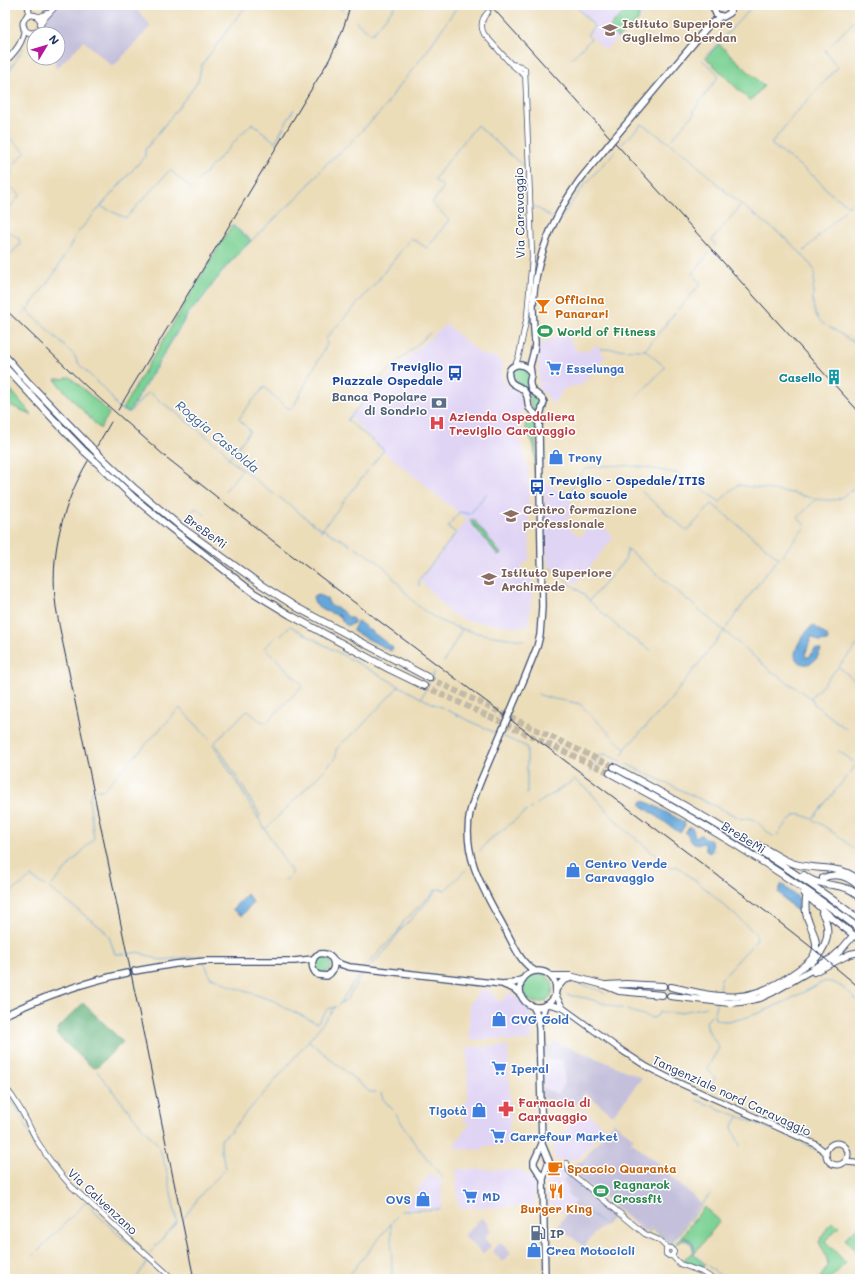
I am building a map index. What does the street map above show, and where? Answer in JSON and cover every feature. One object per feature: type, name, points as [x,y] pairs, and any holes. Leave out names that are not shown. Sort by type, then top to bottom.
[{"type":"highway","name":"BreBeMi","points":[[5,356],[27,381],[99,455],[133,487],[181,527],[260,584],[296,607],[429,678]]},
{"type":"highway","name":"BreBeMi","points":[[5,367],[85,452],[133,497],[254,592],[290,615],[424,686]]},
{"type":"highway","name":"BreBeMi","points":[[614,767],[673,798],[763,852],[860,920]]},
{"type":"highway","name":"BreBeMi","points":[[610,773],[668,804],[770,866],[860,930]]},
{"type":"highway","points":[[746,842],[765,848],[792,863],[803,866],[839,870],[848,873],[860,882]]},
{"type":"highway","points":[[763,852],[774,856],[811,879],[822,883],[844,887],[854,891],[860,898]]},
{"type":"highway","points":[[770,866],[860,940]]},
{"type":"highway","points":[[823,878],[832,875],[842,876],[851,880],[860,888]]},
{"type":"highway","points":[[794,973],[809,962],[816,949],[815,936],[806,913],[806,898]]},
{"type":"highway","points":[[671,988],[729,997],[742,997],[765,990],[808,965],[817,958],[822,950],[827,940],[828,929],[826,918],[816,905]]},
{"type":"highway","points":[[784,986],[832,958],[852,937]]},
{"type":"highway","points":[[670,996],[735,1003],[760,998],[850,954],[860,952]]},
{"type":"highway","points":[[551,976],[574,977],[604,985],[619,991],[662,995]]},
{"type":"highway","points":[[556,992],[562,981],[574,977]]},
{"type":"highway","points":[[604,985],[626,984],[663,986]]},
{"type":"main road","points":[[29,5],[35,16],[39,19],[40,24]]},
{"type":"main road","points":[[22,41],[24,32],[23,23],[29,12],[29,5]]},
{"type":"main road","points":[[709,24],[721,16],[726,16],[730,13],[731,5]]},
{"type":"main road","points":[[714,6],[716,14],[721,16]]},
{"type":"main road","points":[[709,24],[714,6]]},
{"type":"main road","points":[[26,18],[30,15],[35,16]]},
{"type":"main road","name":"Via Caravaggio","points":[[539,428],[544,402],[542,398],[533,391],[530,385],[530,366],[535,343],[533,305],[536,279],[543,252],[553,224],[579,181],[709,24]]},
{"type":"main road","points":[[5,62],[26,36]]},
{"type":"main road","points":[[514,366],[529,362],[534,353]]},
{"type":"main road","points":[[522,365],[526,366],[530,371]]},
{"type":"main road","name":"Via Caravaggio","points":[[514,366],[509,372],[510,380],[514,385],[521,387],[525,392],[528,398],[528,407],[538,417],[542,608],[540,635],[536,650],[481,780],[472,805],[469,823],[469,843],[476,875],[523,960]]},
{"type":"main road","points":[[533,412],[538,412],[542,409]]},
{"type":"main road","points":[[135,971],[175,964],[206,961],[294,962],[314,959],[319,955],[325,954],[330,956],[333,961],[333,970],[329,975],[322,976],[316,974],[312,965],[314,959]]},
{"type":"main road","points":[[523,960],[534,971],[544,972],[551,976],[555,982],[556,992],[553,999],[546,1005],[539,1028]]},
{"type":"main road","points":[[522,996],[521,989],[524,978],[523,960]]},
{"type":"main road","points":[[333,961],[350,967],[502,984],[514,983],[534,971]]},
{"type":"main road","points":[[294,962],[313,969]]},
{"type":"main road","points":[[333,970],[350,967]]},
{"type":"main road","points":[[5,1014],[62,991],[127,973]]},
{"type":"main road","points":[[502,984],[514,989],[526,1002],[533,1006],[537,1014],[539,1028],[542,1144],[549,1162],[543,1179],[545,1279]]},
{"type":"main road","name":"Tangenziale nord Caravaggio","points":[[556,992],[564,1008]]},
{"type":"main road","points":[[533,1006],[546,1005]]},
{"type":"main road","name":"Tangenziale nord Caravaggio","points":[[546,1005],[564,1008],[624,1052],[647,1067],[676,1082],[815,1144],[825,1152],[827,1159],[832,1164],[840,1165],[845,1162],[858,1163]]},
{"type":"main road","points":[[542,1144],[534,1160],[543,1179]]},
{"type":"main road","name":"Tangenziale nord Caravaggio","points":[[815,1144],[841,1144],[845,1146],[848,1153],[858,1163]]},
{"type":"main road","points":[[825,1152],[830,1145]]},
{"type":"main road","points":[[536,1155],[541,1153],[548,1157]]},
{"type":"main road","points":[[845,1162],[848,1153]]},
{"type":"main road","points":[[536,1166],[542,1169],[546,1167]]},
{"type":"street","points":[[35,16],[43,16],[57,5]]},
{"type":"street","points":[[40,24],[50,11]]},
{"type":"street","points":[[488,12],[482,22],[483,32],[511,64],[525,76]]},
{"type":"street","name":"Via Caravaggio","points":[[511,64],[525,69],[532,258],[527,316],[517,363],[514,366]]},
{"type":"street","name":"Via Caravaggio","points":[[519,355],[522,365]]},
{"type":"street","name":"Via Calvenzano","points":[[5,1086],[18,1104],[38,1142],[56,1169],[71,1186],[173,1279]]},
{"type":"street","points":[[567,1163],[568,1171],[570,1173],[645,1234],[659,1240],[667,1248],[665,1252],[666,1254],[672,1256],[680,1264],[702,1272],[713,1279]]},
{"type":"shaded area","points":[[44,5],[133,5],[151,26],[113,67],[84,41],[66,59],[66,26],[48,26]]},
{"type":"shaded area","name":"Istituto Superiore Guglielmo Oberdan","points":[[576,5],[633,5],[643,16],[605,50],[589,34],[595,27]]},
{"type":"shaded area","name":"Azienda Ospedaliera Treviglio Caravaggio","points":[[446,324],[483,356],[488,355],[499,359],[502,363],[502,381],[505,381],[510,388],[518,391],[523,404],[523,409],[518,419],[520,427],[518,437],[528,468],[530,559],[522,565],[522,569],[526,576],[534,580],[528,626],[520,627],[468,621],[450,613],[420,580],[467,520],[382,450],[350,417],[413,353]]},
{"type":"shaded area","points":[[564,331],[577,351],[587,351],[597,345],[605,358],[581,385],[565,388],[554,403],[549,401],[547,395],[539,390],[538,347]]},
{"type":"shaded area","points":[[544,481],[577,506],[563,523],[580,537],[594,520],[614,537],[576,584],[547,563]]},
{"type":"shaded area","points":[[485,987],[500,1002],[509,993],[514,995],[531,1011],[532,1041],[506,1041],[504,1039],[469,1040],[469,1004]]},
{"type":"shaded area","points":[[554,1041],[642,1078],[613,1115],[585,1093],[572,1109],[558,1109],[557,1100],[551,1101],[542,1097],[542,1087],[558,1094],[565,1084],[564,1060],[545,1060],[544,1049],[547,1046],[552,1046]]},
{"type":"shaded area","points":[[508,1046],[511,1121],[509,1126],[509,1145],[487,1146],[483,1147],[482,1150],[456,1149],[456,1142],[471,1122],[464,1122],[464,1101],[468,1101],[467,1048]]},
{"type":"shaded area","points":[[563,1059],[565,1084],[558,1094],[542,1087],[542,1060]]},
{"type":"shaded area","points":[[582,1109],[604,1127],[580,1157],[573,1160],[554,1159],[553,1135],[561,1136]]},
{"type":"shaded area","points":[[614,1122],[634,1138],[631,1142],[671,1173],[670,1176],[701,1203],[671,1242],[653,1228],[645,1232],[570,1169],[572,1165],[583,1160]]},
{"type":"shaded area","points":[[553,1166],[564,1167],[568,1175],[563,1180],[575,1201],[566,1215],[547,1201],[547,1171]]},
{"type":"shaded area","points":[[456,1169],[522,1170],[529,1177],[535,1177],[535,1206],[458,1208]]},
{"type":"shaded area","points":[[569,1174],[616,1213],[604,1226],[597,1230],[584,1247],[558,1226],[575,1201],[566,1193],[568,1191],[563,1180]]},
{"type":"shaded area","points":[[429,1175],[437,1176],[441,1181],[442,1208],[406,1209],[406,1205]]},
{"type":"shaded area","points":[[481,1218],[489,1224],[488,1227],[491,1230],[484,1238],[491,1246],[483,1254],[464,1236]]},
{"type":"shaded area","points":[[500,1242],[511,1253],[503,1262],[492,1251]]},
{"type":"green space","points":[[630,9],[635,9],[638,11],[638,21],[618,38],[612,32],[611,25]]},
{"type":"green space","points":[[719,44],[764,86],[750,101],[706,58]]},
{"type":"green space","points":[[232,225],[251,240],[225,268],[198,304],[188,314],[129,412],[122,409]]},
{"type":"green space","points":[[518,367],[522,367],[529,373],[530,391],[540,401],[540,405],[537,409],[531,407],[530,398],[527,391],[514,379],[513,372]]},
{"type":"green space","points":[[70,377],[107,410],[109,414],[100,429],[55,379]]},
{"type":"green space","points":[[5,383],[32,415],[5,403]]},
{"type":"green space","points":[[529,414],[533,415],[535,419],[537,472],[535,472],[534,446],[525,426],[526,418]]},
{"type":"green space","points":[[473,519],[501,554],[499,556],[470,521]]},
{"type":"green space","points":[[320,957],[326,957],[331,962],[329,971],[326,973],[320,973],[315,968],[315,962]]},
{"type":"green space","points":[[538,973],[549,977],[553,988],[549,999],[538,1003],[527,999],[523,988],[527,977]]},
{"type":"green space","points":[[83,1003],[123,1042],[97,1067],[93,1068],[59,1037],[57,1033],[60,1026]]},
{"type":"green space","points":[[704,1207],[720,1221],[694,1254],[694,1248],[691,1240],[681,1237]]},
{"type":"green space","points":[[833,1221],[839,1227],[825,1241],[846,1263],[830,1279],[819,1279],[828,1266],[826,1256],[819,1242]]},
{"type":"green space","points":[[860,1225],[860,1258],[845,1239]]},
{"type":"green space","points":[[682,1238],[690,1241],[692,1243],[693,1249],[688,1241],[682,1241],[676,1244]]},
{"type":"green space","points":[[693,1249],[693,1254],[705,1264],[700,1269],[684,1261],[684,1259],[692,1253]]},
{"type":"water","points":[[319,595],[327,599],[330,605],[341,610],[349,618],[352,618],[354,623],[346,625],[340,616],[325,611],[315,604],[313,597]]},
{"type":"water","points":[[357,622],[392,647],[393,648],[391,651],[354,632],[353,630]]},
{"type":"water","points":[[813,625],[827,636],[828,639],[827,641],[820,642],[812,637],[811,638],[805,655],[806,657],[809,657],[815,649],[821,650],[813,662],[803,664],[797,661],[796,658],[795,654],[797,646]]},
{"type":"water","points":[[643,801],[684,822],[685,825],[680,833],[641,805],[641,802]]},
{"type":"water","points":[[690,827],[693,829],[695,837],[701,835],[712,842],[713,847],[710,853],[706,851],[705,844],[703,843],[696,845],[691,840],[685,832]]},
{"type":"water","points":[[782,883],[799,898],[798,911],[793,908],[778,892]]},
{"type":"water","points":[[247,894],[253,902],[242,916],[232,909]]},
{"type":"waterway","points":[[22,315],[54,274],[78,232],[145,156],[145,150],[198,81],[202,65],[240,13],[248,5]]},
{"type":"waterway","points":[[336,5],[344,12]]},
{"type":"waterway","points":[[356,22],[372,34],[396,5]]},
{"type":"waterway","points":[[227,266],[252,240],[301,194],[328,162],[343,150],[385,107],[396,90],[427,51],[458,5]]},
{"type":"waterway","points":[[571,59],[591,39],[587,35],[594,26],[575,5]]},
{"type":"waterway","points":[[705,57],[753,6]]},
{"type":"waterway","points":[[830,46],[860,15]]},
{"type":"waterway","points":[[5,78],[23,48]]},
{"type":"waterway","points":[[826,50],[825,51],[838,67],[793,116],[771,144],[816,178],[830,193],[849,206]]},
{"type":"waterway","points":[[672,139],[695,112],[693,111],[719,76],[702,60]]},
{"type":"waterway","points":[[197,182],[252,123],[275,142],[294,109]]},
{"type":"waterway","points":[[621,145],[642,124],[694,160],[696,164],[730,196],[782,235],[800,252],[815,271],[813,293],[814,308],[819,320],[825,325]]},
{"type":"waterway","points":[[229,459],[250,431],[239,419],[264,387],[286,407],[292,409],[327,344],[326,338],[375,284],[411,238],[427,248],[449,220],[432,203],[444,187],[434,180],[477,125],[522,165],[523,164]]},
{"type":"waterway","points":[[5,134],[26,152],[16,162],[12,168],[12,175],[5,181]]},
{"type":"waterway","points":[[561,218],[583,187],[618,148]]},
{"type":"waterway","points":[[102,207],[126,218],[170,170],[191,188]]},
{"type":"waterway","points":[[5,185],[10,186],[20,195],[5,214]]},
{"type":"waterway","points":[[804,251],[860,195]]},
{"type":"waterway","points":[[714,246],[716,244],[712,240],[741,205]]},
{"type":"waterway","points":[[534,206],[553,218]]},
{"type":"waterway","points":[[232,225],[241,232]]},
{"type":"waterway","points":[[5,229],[19,239],[20,245],[5,262]]},
{"type":"waterway","points":[[244,234],[251,240]]},
{"type":"waterway","points":[[678,310],[701,284],[692,274],[709,253]]},
{"type":"waterway","points":[[129,412],[188,314],[198,304],[226,267]]},
{"type":"waterway","points":[[25,308],[74,355],[79,364],[110,395],[118,408],[126,412],[130,412],[148,393]]},
{"type":"waterway","points":[[601,349],[645,350],[675,313]]},
{"type":"waterway","points":[[829,327],[860,346]]},
{"type":"waterway","points":[[375,383],[430,333]]},
{"type":"waterway","points":[[636,398],[665,367],[645,350]]},
{"type":"waterway","points":[[371,466],[384,450],[347,420],[376,387]]},
{"type":"waterway","name":"Roggia Castolda","points":[[150,393],[223,449],[229,459],[274,494]]},
{"type":"waterway","points":[[569,493],[582,472],[589,468],[612,466],[640,467],[679,474],[682,478]]},
{"type":"waterway","points":[[225,491],[242,470]]},
{"type":"waterway","points":[[321,531],[368,470]]},
{"type":"waterway","points":[[687,478],[720,502],[738,485],[792,493],[816,499]]},
{"type":"waterway","points":[[849,492],[860,487]]},
{"type":"waterway","points":[[642,492],[687,531],[712,504],[779,558]]},
{"type":"waterway","points":[[419,586],[419,580],[456,533],[448,527],[459,512],[470,514],[487,493]]},
{"type":"waterway","points":[[782,555],[806,526],[798,518],[816,499],[836,500],[847,493]]},
{"type":"waterway","name":"Roggia Castolda","points":[[279,497],[315,525],[351,545]]},
{"type":"waterway","points":[[187,518],[195,508],[205,515]]},
{"type":"waterway","name":"Roggia Castolda","points":[[355,547],[380,563],[408,596],[428,614],[441,621],[468,631],[525,640]]},
{"type":"waterway","points":[[550,568],[582,593],[589,601],[625,560],[627,548]]},
{"type":"waterway","points":[[627,552],[630,551],[771,671],[811,698],[815,705],[846,729]]},
{"type":"waterway","points":[[727,627],[763,577],[780,557]]},
{"type":"waterway","points":[[589,601],[627,635],[651,650]]},
{"type":"waterway","points":[[281,636],[290,626],[421,698],[443,708]]},
{"type":"waterway","points":[[444,662],[462,629]]},
{"type":"waterway","points":[[623,755],[625,749],[667,704],[725,630]]},
{"type":"waterway","points":[[264,648],[278,635]]},
{"type":"waterway","points":[[811,698],[860,642]]},
{"type":"waterway","points":[[258,818],[260,815],[215,742],[248,710],[260,721],[267,722],[303,685],[267,650]]},
{"type":"waterway","points":[[839,667],[860,685]]},
{"type":"waterway","points":[[432,677],[434,672]]},
{"type":"waterway","name":"BreBeMi","points":[[422,697],[430,680]]},
{"type":"waterway","points":[[357,731],[399,686]]},
{"type":"waterway","points":[[538,694],[548,698],[580,704],[625,749]]},
{"type":"waterway","points":[[95,790],[103,790],[180,708],[209,738]]},
{"type":"waterway","points":[[447,710],[497,734]]},
{"type":"waterway","points":[[266,829],[333,761],[336,756],[337,748],[355,732]]},
{"type":"waterway","points":[[502,736],[527,747],[527,794]]},
{"type":"waterway","points":[[213,744],[292,873],[291,875]]},
{"type":"waterway","points":[[839,751],[854,762]]},
{"type":"waterway","points":[[593,769],[601,754],[605,754],[742,819],[751,819],[773,836]]},
{"type":"waterway","points":[[813,818],[857,764],[860,766]]},
{"type":"waterway","points":[[537,804],[575,780],[589,791],[622,827],[670,867],[672,868],[676,866],[705,888],[755,933],[757,937],[756,941],[721,979],[719,989]]},
{"type":"waterway","points":[[52,885],[94,838],[89,799],[92,791]]},
{"type":"waterway","points":[[480,851],[488,841],[527,811]]},
{"type":"waterway","points":[[777,835],[796,815],[802,815],[830,830],[849,844],[860,855]]},
{"type":"waterway","points":[[371,966],[385,951],[400,931],[435,893],[435,890],[445,890],[466,870]]},
{"type":"waterway","points":[[5,897],[31,877],[45,886]]},
{"type":"waterway","points":[[49,888],[104,930],[109,937],[115,954],[125,954]]},
{"type":"waterway","points":[[366,966],[397,933],[404,921],[435,891]]},
{"type":"waterway","points":[[128,954],[138,952],[160,960],[202,956],[203,958]]},
{"type":"waterway","points":[[205,963],[210,977],[218,979],[230,986],[274,1001],[317,1023],[328,1009],[335,1007]]},
{"type":"waterway","points":[[340,1003],[361,972]]},
{"type":"waterway","points":[[338,1006],[340,1003],[346,1001],[363,973]]},
{"type":"waterway","points":[[716,1003],[714,1015],[715,1019],[725,1021],[738,1019],[769,1009],[823,982],[838,985],[860,1003]]},
{"type":"waterway","points":[[575,983],[599,990],[605,994]]},
{"type":"waterway","points":[[567,995],[586,998],[653,1018],[660,1012],[676,1013],[707,1007]]},
{"type":"waterway","points":[[226,1168],[221,1150],[221,1139],[228,1134],[267,1090],[335,1007]]},
{"type":"waterway","points":[[709,1085],[715,1078],[707,1068],[719,1048],[708,1030],[706,1022],[711,1015]]},
{"type":"waterway","points":[[309,1041],[370,1092],[376,1092]]},
{"type":"waterway","points":[[97,1071],[159,1146],[166,1168],[177,1222],[150,1253]]},
{"type":"waterway","points":[[5,1091],[17,1108],[34,1142]]},
{"type":"waterway","points":[[381,1093],[383,1099],[393,1110]]},
{"type":"waterway","points":[[696,1100],[792,1137],[817,1150]]},
{"type":"waterway","points":[[396,1114],[413,1141],[443,1178]]},
{"type":"waterway","points":[[738,1117],[732,1127],[740,1146]]},
{"type":"waterway","points":[[36,1145],[48,1165]]},
{"type":"waterway","points":[[49,1167],[66,1185]]},
{"type":"waterway","points":[[184,1218],[203,1192],[224,1171]]},
{"type":"waterway","points":[[648,1233],[653,1229],[671,1243],[711,1193]]},
{"type":"waterway","points":[[34,1255],[85,1203],[146,1258]]},
{"type":"waterway","points":[[401,1211],[440,1209]]},
{"type":"waterway","points":[[588,1212],[601,1222]]},
{"type":"waterway","points":[[605,1225],[613,1216],[617,1215],[644,1237]]},
{"type":"waterway","points":[[346,1279],[397,1216]]},
{"type":"waterway","points":[[391,1224],[392,1279]]},
{"type":"waterway","points":[[675,1244],[680,1239],[687,1239]]},
{"type":"waterway","points":[[689,1240],[694,1246],[693,1254],[705,1264]]},
{"type":"waterway","points":[[136,1279],[148,1260]]},
{"type":"waterway","points":[[147,1261],[168,1279]]},
{"type":"waterway","points":[[708,1266],[725,1279]]},
{"type":"tunnel","points":[[488,12],[495,5]]},
{"type":"tunnel","points":[[429,678],[614,767]]},
{"type":"tunnel","points":[[424,686],[610,773]]},
{"type":"tunnel","points":[[852,937],[860,924]]},
{"type":"railway","points":[[118,410],[329,60],[341,33],[350,5]]},
{"type":"railway","points":[[490,5],[860,413]]},
{"type":"railway","points":[[5,309],[88,388],[167,458],[282,548],[765,911],[860,988]]},
{"type":"railway","points":[[97,446],[111,422]]},
{"type":"railway","points":[[88,461],[71,495],[60,531],[54,569],[56,607],[194,1279]]},
{"type":"place","name":"Istituto Superiore Guglielmo Oberdan","points":[[610,30]]},
{"type":"place","name":"Officina Panarari","points":[[543,306]]},
{"type":"place","name":"World of Fitness","points":[[545,331]]},
{"type":"place","name":"Esselunga","points":[[554,368]]},
{"type":"place","name":"Treviglio Piazzale Ospedale","points":[[455,373]]},
{"type":"place","name":"Casello","points":[[834,377]]},
{"type":"place","name":"Banca Popolare di Sondrio","points":[[439,403]]},
{"type":"place","name":"Azienda Ospedaliera Treviglio Caravaggio","points":[[437,423]]},
{"type":"place","name":"Trony","points":[[556,457]]},
{"type":"place","name":"Treviglio - Ospedale/ITIS - Lato scuole","points":[[537,487]]},
{"type":"place","name":"Centro formazione professionale","points":[[511,516]]},
{"type":"place","name":"Istituto Superiore Archimede","points":[[489,579]]},
{"type":"place","name":"Centro Verde Caravaggio","points":[[573,870]]},
{"type":"place","name":"CVG Gold","points":[[499,1019]]},
{"type":"place","name":"Iperal","points":[[499,1068]]},
{"type":"place","name":"Farmacia di Caravaggio","points":[[506,1109]]},
{"type":"place","name":"Tigotà","points":[[479,1110]]},
{"type":"place","name":"Carrefour Market","points":[[498,1136]]},
{"type":"place","name":"Spaccio Quaranta","points":[[555,1168]]},
{"type":"place","name":"Burger King","points":[[556,1191]]},
{"type":"place","name":"Ragnarok Crossfit","points":[[601,1191]]},
{"type":"place","name":"MD","points":[[470,1196]]},
{"type":"place","name":"OVS","points":[[423,1199]]},
{"type":"place","name":"IP","points":[[538,1233]]},
{"type":"place","name":"Crea Motocicli","points":[[534,1250]]}]
